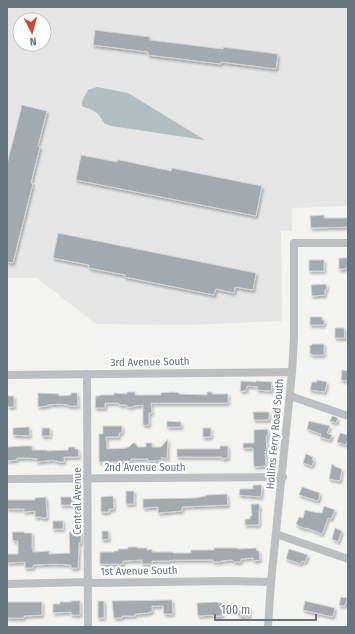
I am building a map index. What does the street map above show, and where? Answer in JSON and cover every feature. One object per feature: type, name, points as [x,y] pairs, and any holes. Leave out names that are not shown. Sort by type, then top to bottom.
[{"type":"street","name":"Hollins Ferry Road South","points":[[268,627],[271,582],[283,477],[292,372],[294,338],[294,243],[348,242]]},
{"type":"street","name":"3rd Avenue South","points":[[7,375],[292,372]]},
{"type":"street","name":"Central Avenue","points":[[87,374],[88,627]]},
{"type":"street","points":[[290,396],[348,416]]},
{"type":"street","name":"2nd Avenue South","points":[[7,479],[283,477]]},
{"type":"street","points":[[276,534],[348,559]]},
{"type":"street","name":"1st Avenue South","points":[[7,584],[88,582],[271,582]]},
{"type":"shaded area","points":[[7,7],[348,7],[348,206],[292,208],[292,231],[281,231],[282,321],[188,325],[96,324],[37,278],[7,278]]},
{"type":"shaded area","points":[[97,87],[128,93],[205,140],[108,125],[96,112],[82,106],[82,101],[88,90]]},
{"type":"building","points":[[95,30],[150,37],[150,40],[278,54],[276,69],[148,55],[148,52],[93,45]]},
{"type":"building","points":[[22,105],[47,111],[38,146],[40,147],[31,183],[33,183],[13,263],[7,262],[7,164]]},
{"type":"building","points":[[81,155],[117,162],[117,160],[120,160],[171,171],[172,168],[262,186],[256,216],[76,180]]},
{"type":"building","points":[[324,215],[324,218],[348,218],[348,227],[311,228],[310,216]]},
{"type":"building","points":[[58,233],[256,273],[253,290],[235,287],[234,293],[216,289],[214,295],[125,277],[125,275],[89,268],[89,265],[53,258]]},
{"type":"building","points":[[339,258],[348,258],[348,268],[339,269]]},
{"type":"building","points":[[309,260],[324,260],[324,271],[309,271]]},
{"type":"building","points":[[326,284],[327,289],[325,290],[325,295],[312,296],[311,285]]},
{"type":"building","points":[[310,317],[322,317],[322,320],[324,320],[324,325],[310,325]]},
{"type":"building","points":[[335,328],[344,328],[345,338],[335,338]]},
{"type":"building","points":[[324,344],[324,355],[310,354],[310,345]]},
{"type":"building","points":[[342,370],[348,371],[348,381],[341,380]]},
{"type":"building","points":[[317,380],[327,382],[325,392],[310,390],[312,382],[317,382]]},
{"type":"building","points":[[241,381],[272,382],[271,391],[257,390],[258,387],[247,386],[246,391],[240,391]]},
{"type":"building","points":[[127,392],[135,392],[135,395],[161,395],[161,393],[173,392],[179,394],[207,395],[207,392],[212,392],[212,394],[228,394],[228,403],[151,403],[152,413],[149,413],[149,425],[143,425],[143,405],[127,407],[127,405],[119,405],[119,403],[105,403],[105,408],[95,408],[96,396],[114,395],[114,393],[127,394]]},
{"type":"building","points":[[38,393],[59,394],[59,396],[77,393],[78,406],[60,404],[38,407]]},
{"type":"building","points":[[7,396],[14,396],[14,407],[8,407]]},
{"type":"building","points":[[253,412],[269,412],[269,420],[254,420]]},
{"type":"building","points":[[332,416],[338,418],[336,423],[330,421]]},
{"type":"building","points":[[167,421],[181,422],[181,427],[167,427]]},
{"type":"building","points":[[309,421],[330,426],[327,433],[332,435],[330,440],[320,437],[321,434],[307,429]]},
{"type":"building","points":[[103,426],[122,426],[122,433],[119,433],[119,437],[106,437],[107,449],[127,448],[133,443],[135,443],[138,447],[146,447],[146,443],[152,443],[152,447],[161,447],[168,439],[167,459],[161,457],[162,460],[151,461],[148,461],[148,459],[131,459],[131,461],[123,462],[99,462],[99,434],[103,434]]},
{"type":"building","points":[[29,427],[30,436],[13,435],[13,428]]},
{"type":"building","points":[[42,428],[50,428],[50,436],[42,436]]},
{"type":"building","points":[[203,428],[211,428],[211,437],[203,437]]},
{"type":"building","points":[[268,429],[268,436],[266,436],[267,451],[265,451],[266,466],[254,467],[253,448],[243,448],[243,443],[254,443],[254,430]]},
{"type":"building","points":[[340,433],[348,435],[346,445],[337,442]]},
{"type":"building","points":[[32,446],[32,450],[47,451],[68,450],[69,447],[75,447],[75,449],[78,449],[79,457],[64,457],[64,462],[54,460],[37,462],[37,459],[30,458],[17,458],[17,460],[7,461],[7,447]]},
{"type":"building","points":[[220,446],[228,446],[228,458],[177,457],[177,449],[220,449]]},
{"type":"building","points":[[306,454],[313,457],[312,460],[314,460],[312,466],[303,463]]},
{"type":"building","points":[[332,464],[342,469],[340,481],[329,479]]},
{"type":"building","points":[[253,485],[262,485],[261,497],[239,495],[240,489],[253,489]]},
{"type":"building","points":[[302,487],[320,493],[318,501],[299,495]]},
{"type":"building","points":[[126,491],[134,491],[134,504],[126,504]]},
{"type":"building","points":[[227,494],[228,505],[182,507],[182,511],[158,513],[158,507],[143,508],[143,499],[195,498],[206,495]]},
{"type":"building","points":[[113,496],[114,509],[109,509],[109,512],[101,512],[101,497]]},
{"type":"building","points":[[46,497],[47,518],[35,517],[35,511],[24,512],[24,509],[7,509],[7,500],[35,500],[35,498]]},
{"type":"building","points":[[61,497],[72,497],[72,505],[61,505]]},
{"type":"building","points":[[251,504],[259,504],[259,525],[245,525],[245,519],[250,519],[250,516],[252,516]]},
{"type":"building","points":[[324,506],[335,510],[331,519],[328,518],[322,534],[296,524],[299,517],[303,518],[305,510],[322,513]]},
{"type":"building","points":[[53,521],[63,521],[63,529],[53,529]]},
{"type":"building","points":[[335,528],[342,531],[338,542],[332,539]]},
{"type":"building","points":[[102,531],[108,531],[109,539],[102,540]]},
{"type":"building","points":[[12,532],[32,533],[33,552],[49,551],[49,554],[70,553],[69,532],[81,532],[78,568],[71,568],[71,565],[55,564],[33,565],[33,568],[25,568],[25,562],[7,563],[7,554],[18,554],[18,541],[13,541]]},
{"type":"building","points":[[128,547],[147,548],[147,550],[152,549],[152,552],[173,553],[191,553],[191,550],[214,550],[214,548],[256,548],[257,551],[259,551],[260,560],[253,561],[253,558],[241,559],[241,562],[234,562],[232,560],[213,562],[213,560],[170,560],[152,561],[152,564],[142,564],[142,560],[123,561],[123,564],[100,564],[100,552],[114,552],[118,551],[118,549],[128,549]]},
{"type":"building","points":[[289,549],[308,555],[305,562],[302,561],[301,564],[286,559]]},
{"type":"building","points":[[341,597],[347,598],[345,606],[339,605]]},
{"type":"building","points":[[172,600],[173,614],[164,614],[163,606],[152,606],[152,612],[149,613],[114,618],[112,601]]},
{"type":"building","points":[[80,601],[80,615],[71,615],[71,612],[53,613],[53,604]]},
{"type":"building","points":[[98,601],[104,601],[104,618],[98,618]]},
{"type":"building","points":[[305,601],[335,608],[333,617],[303,610]]},
{"type":"building","points":[[7,602],[42,602],[42,615],[24,616],[24,618],[7,618]]},
{"type":"building","points":[[197,603],[222,603],[222,616],[198,616]]},
{"type":"building","points":[[242,607],[250,608],[249,617],[239,616],[239,611],[241,611]]}]
